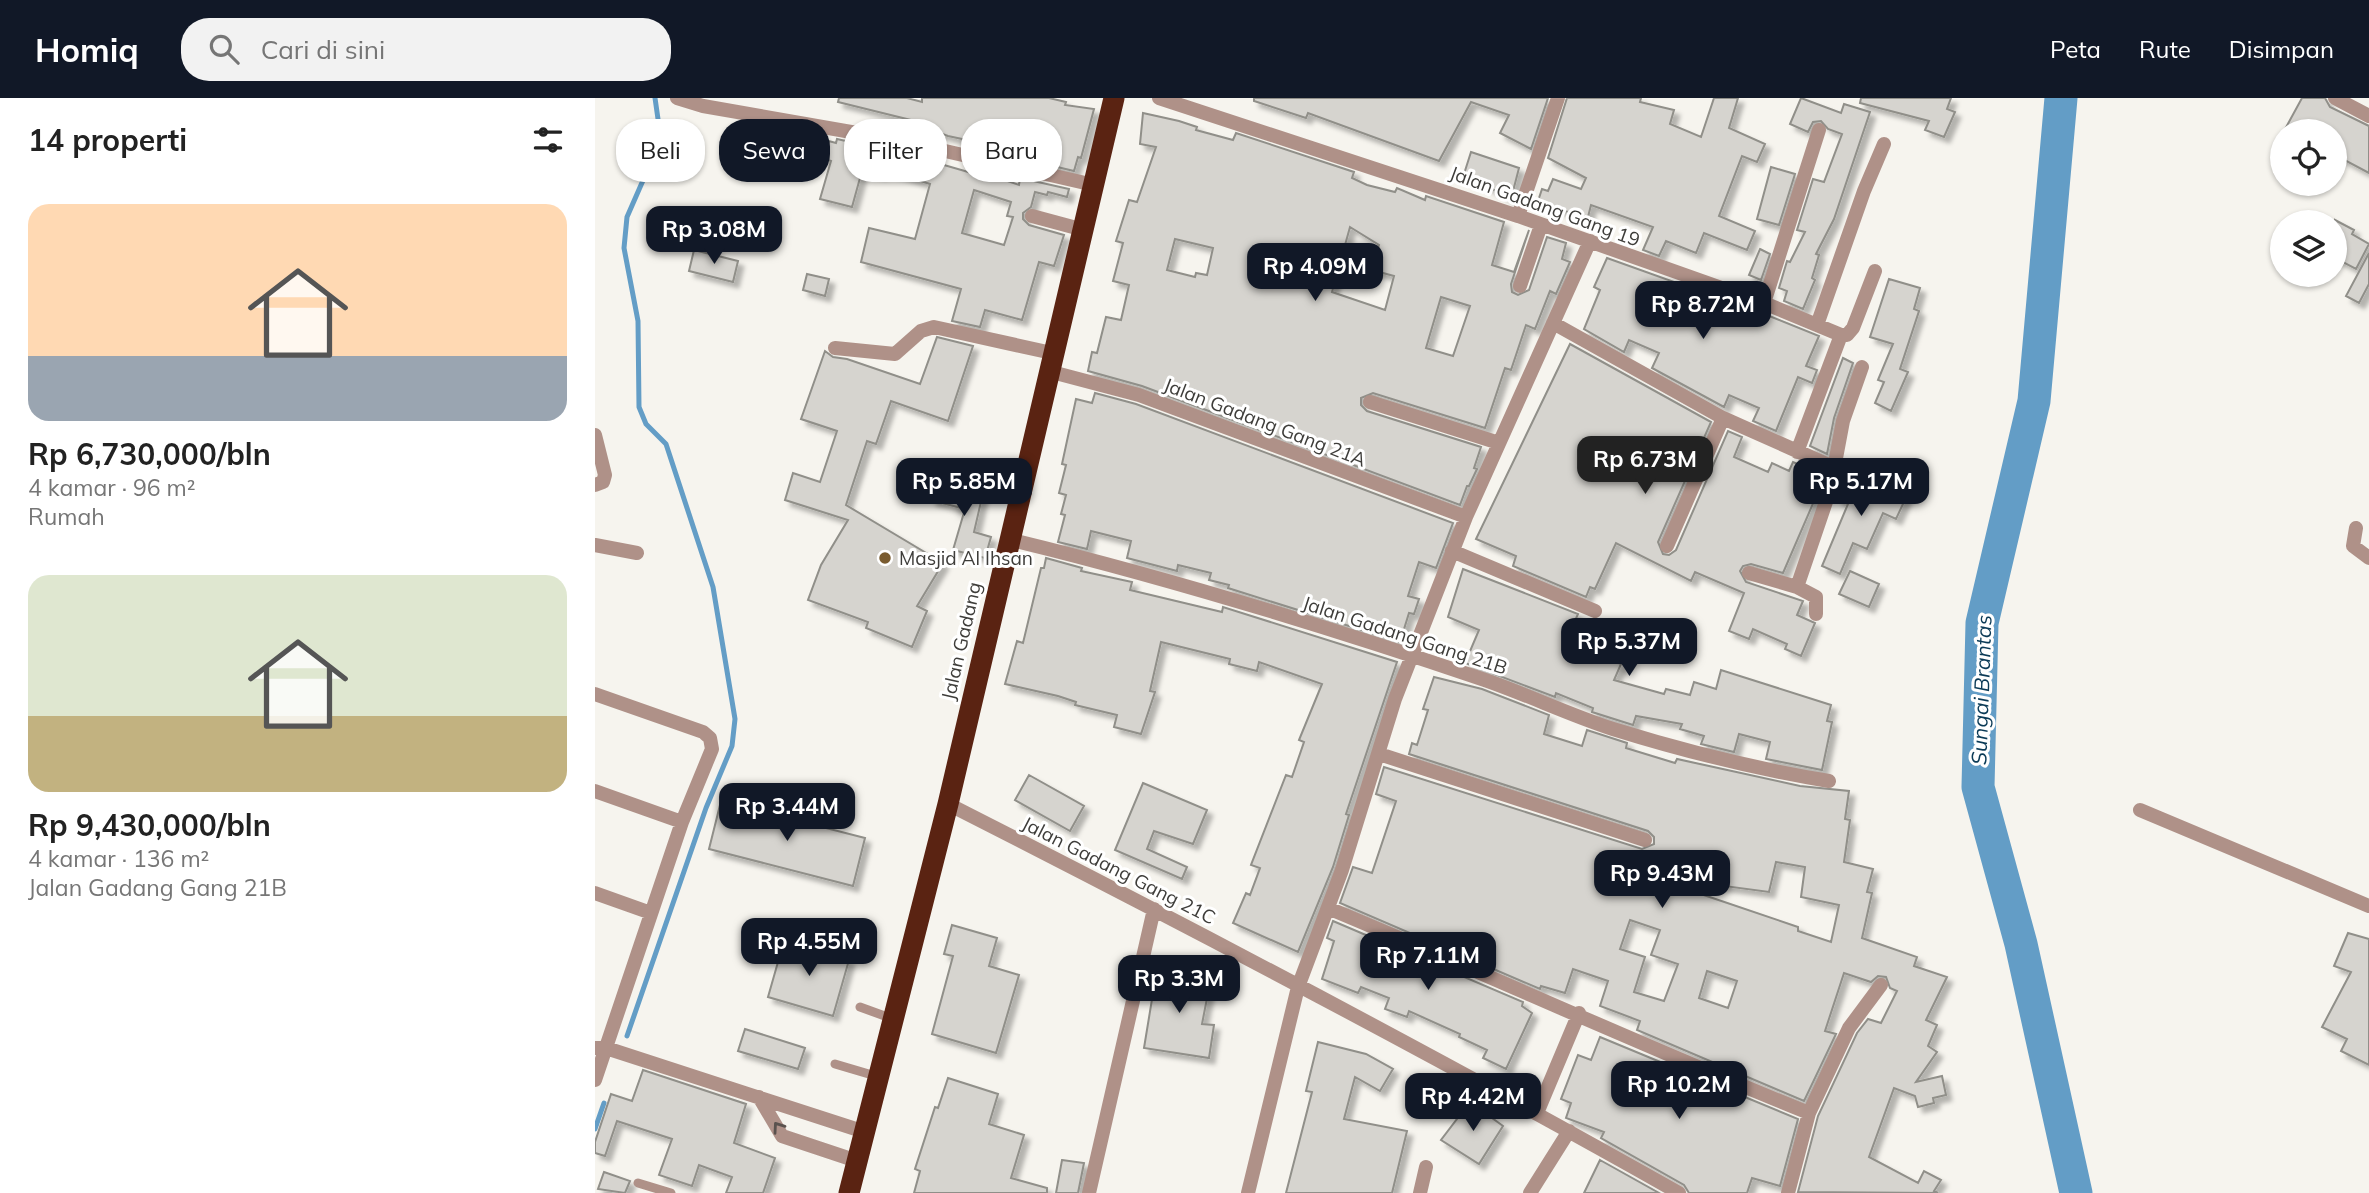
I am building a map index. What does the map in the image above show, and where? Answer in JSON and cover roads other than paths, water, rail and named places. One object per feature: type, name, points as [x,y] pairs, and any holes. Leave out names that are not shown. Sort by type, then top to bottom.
[{"type":"highway","name":"Jalan Gadang","points":[[849,1193],[948,804],[1008,539],[1114,98]]},
{"type":"street","points":[[677,98],[722,104],[897,140],[1094,185]]},
{"type":"street","name":"Jalan Gadang Gang 19","points":[[1159,98],[1518,216],[1764,303],[1842,335]]},
{"type":"street","points":[[1518,216],[1558,98]]},
{"type":"street","points":[[2335,98],[2369,116]]},
{"type":"street","points":[[1764,303],[1819,130]]},
{"type":"street","points":[[1817,325],[1864,191],[1884,144]]},
{"type":"street","points":[[1032,216],[1084,230]]},
{"type":"street","points":[[1520,286],[1541,225]]},
{"type":"street","points":[[1248,1193],[1298,987],[1328,908],[1411,658],[1466,517],[1590,241]]},
{"type":"street","points":[[1797,452],[1842,335],[1850,333],[1875,271]]},
{"type":"street","points":[[1553,323],[1723,418],[1833,467]]},
{"type":"street","name":"Jalan Gadang Gang 21A","points":[[835,348],[895,354],[921,331],[934,327],[1050,362],[1466,517]]},
{"type":"street","points":[[1797,587],[1830,490],[1849,401],[1862,367]]},
{"type":"street","points":[[1370,402],[1499,443]]},
{"type":"street","points":[[1667,546],[1723,418]]},
{"type":"street","points":[[595,435],[605,475],[603,482],[595,485]]},
{"type":"street","points":[[2356,528],[2353,546],[2369,558]]},
{"type":"street","name":"Jalan Gadang Gang 21B","points":[[1008,539],[1189,585],[1341,632],[1411,658],[1504,687],[1612,729],[1749,767],[1829,781]]},
{"type":"street","points":[[597,551],[637,554]]},
{"type":"street","points":[[1453,551],[1595,611]]},
{"type":"street","points":[[1749,573],[1797,587],[1816,597],[1816,614]]},
{"type":"street","points":[[595,694],[703,732],[711,738],[712,749],[682,822],[601,1048],[595,1080]]},
{"type":"street","points":[[1379,754],[1645,840]]},
{"type":"street","points":[[595,791],[682,822]]},
{"type":"street","name":"Jalan Gadang Gang 21C","points":[[948,804],[1154,909],[1537,1112],[1679,1193]]},
{"type":"street","points":[[2140,810],[2369,906]]},
{"type":"street","points":[[595,893],[651,913]]},
{"type":"street","points":[[1328,908],[1579,1013],[1636,1043],[1809,1113]]},
{"type":"street","points":[[1089,1193],[1154,909]]},
{"type":"street","points":[[1788,1193],[1809,1113],[1849,1028],[1881,985]]},
{"type":"street","points":[[1537,1112],[1579,1013]]},
{"type":"street","points":[[595,1032],[601,1048]]},
{"type":"street","points":[[601,1048],[866,1132]]},
{"type":"street","points":[[759,1097],[782,1136],[857,1161]]},
{"type":"street","points":[[1530,1193],[1569,1131]]},
{"type":"street","points":[[1420,1193],[1426,1167]]},
{"type":"lane","points":[[860,1007],[893,1019]]},
{"type":"lane","points":[[835,1064],[879,1077]]},
{"type":"lane","points":[[638,1183],[671,1193]]},
{"type":"waterway","points":[[627,1036],[706,808],[732,746],[735,719],[713,587],[666,444],[646,424],[639,407],[638,321],[624,248],[627,217],[648,169],[659,126],[655,98]]},
{"type":"waterway","name":"Sungai Brantas","points":[[2061,98],[2034,401],[1982,623],[1978,787],[2021,944],[2076,1193]]},
{"type":"waterway","points":[[595,1129],[604,1103]]},
{"type":"place","name":"Masjid Al Ihsan","points":[[885,558]]}]
